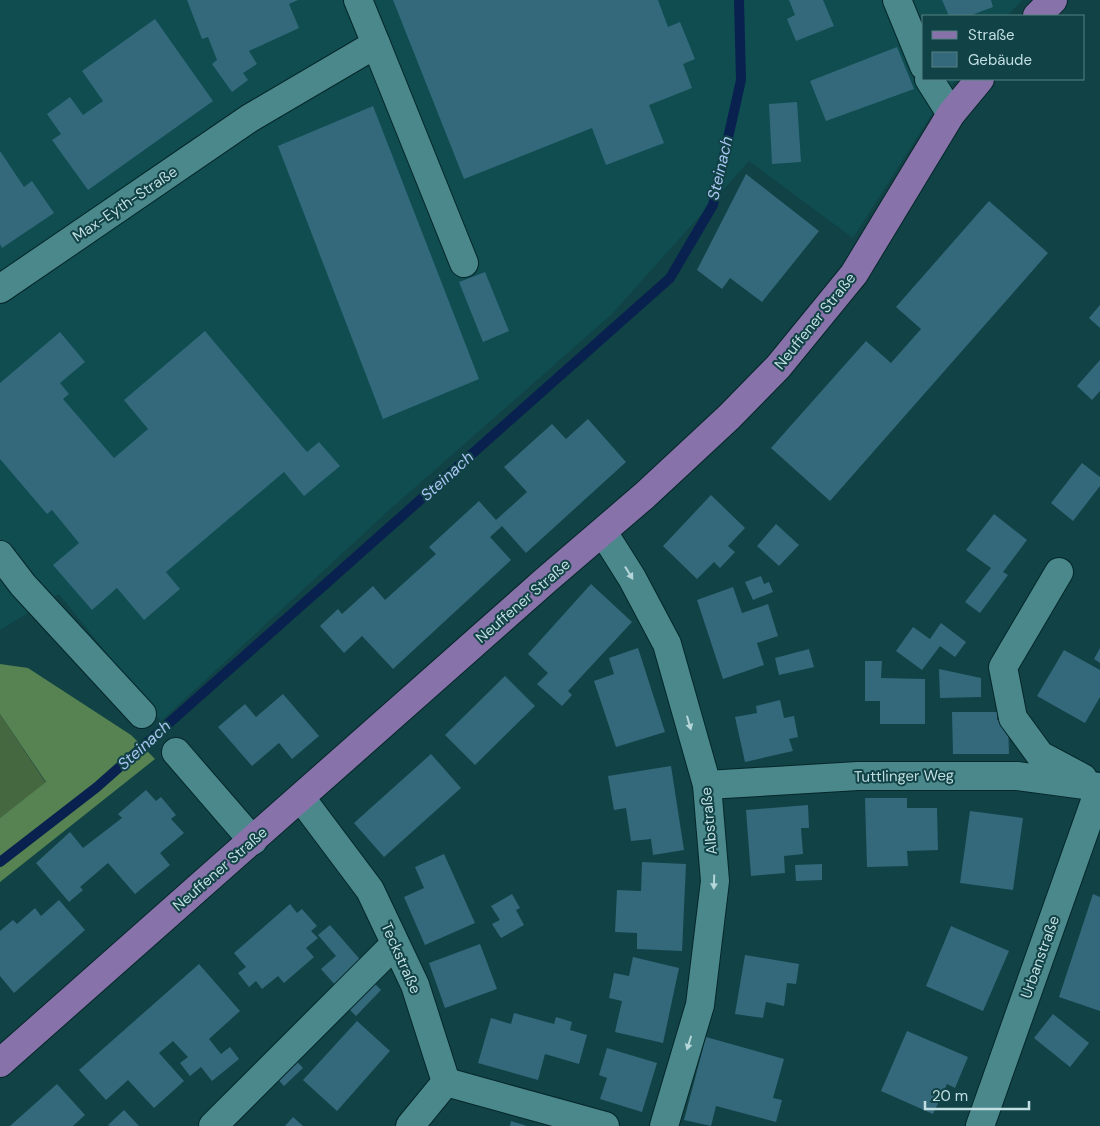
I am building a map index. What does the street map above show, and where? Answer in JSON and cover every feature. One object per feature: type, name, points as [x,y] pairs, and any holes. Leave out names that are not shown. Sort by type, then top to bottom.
[{"type":"main road","points":[[1038,15],[1053,0]]},
{"type":"main road","name":"Neuffener Straße","points":[[0,1064],[546,580],[644,496],[729,417],[778,367],[854,274],[951,114],[979,80]]},
{"type":"street","points":[[358,0],[464,263]]},
{"type":"street","points":[[897,0],[922,61]]},
{"type":"street","name":"Max-Eyth-Straße","points":[[0,289],[250,118],[376,44]]},
{"type":"street","points":[[930,80],[951,114]]},
{"type":"street","name":"Albstraße","points":[[603,532],[632,578],[667,644],[707,784],[715,881],[700,1005],[664,1126]]},
{"type":"street","points":[[0,555],[23,585],[142,714]]},
{"type":"street","points":[[1059,572],[1003,667],[1013,718],[1040,755],[1100,787]]},
{"type":"street","points":[[176,752],[253,841]]},
{"type":"street","name":"Tuttlinger Weg","points":[[707,784],[858,776],[1017,776],[1100,787]]},
{"type":"street","name":"Urbanstraße","points":[[980,1126],[1100,787]]},
{"type":"street","name":"Teckstraße","points":[[301,798],[370,890],[415,985],[446,1082]]},
{"type":"street","points":[[213,1126],[395,944]]},
{"type":"street","points":[[410,1126],[446,1082],[605,1126]]},
{"type":"shaded area","points":[[0,0],[1022,0],[1008,15],[922,15],[922,80],[955,80],[853,238],[749,161],[612,314],[386,513],[161,721],[59,594],[0,630]]},
{"type":"green space","points":[[0,664],[28,668],[131,735],[155,759],[0,882],[0,818],[46,782],[0,714]]},
{"type":"green space","points":[[0,714],[46,783],[0,818]]},
{"type":"building","points":[[187,0],[298,0],[289,4],[299,28],[249,51],[257,64],[243,73],[248,80],[232,92],[212,64],[217,60],[208,37],[202,39]]},
{"type":"building","points":[[393,0],[658,0],[668,27],[680,22],[695,59],[683,64],[692,88],[649,105],[664,143],[606,165],[592,128],[464,179]]},
{"type":"building","points":[[789,0],[823,0],[834,26],[796,41],[787,19],[795,15]]},
{"type":"building","points":[[942,0],[991,0],[993,7],[972,15],[949,15]]},
{"type":"building","points":[[155,19],[213,101],[88,190],[52,140],[61,134],[47,114],[70,97],[83,115],[103,101],[82,71]]},
{"type":"building","points":[[897,47],[914,89],[826,121],[810,81]]},
{"type":"building","points":[[797,102],[801,162],[772,164],[769,104]]},
{"type":"building","points":[[373,106],[479,379],[383,419],[278,146]]},
{"type":"building","points":[[0,151],[24,187],[32,181],[54,213],[2,248],[0,244]]},
{"type":"building","points":[[746,174],[819,231],[762,302],[730,278],[722,289],[697,270]]},
{"type":"building","points":[[989,201],[1048,253],[830,501],[771,448],[866,341],[891,363],[921,329],[896,307]]},
{"type":"building","points":[[485,272],[509,331],[483,342],[459,282]]},
{"type":"building","points":[[1100,305],[1100,328],[1089,318]]},
{"type":"building","points":[[205,331],[307,452],[319,442],[340,466],[304,496],[284,472],[166,572],[180,589],[144,620],[117,588],[92,610],[53,565],[79,543],[52,510],[47,514],[0,459],[0,383],[60,332],[85,362],[60,383],[69,394],[63,399],[114,458],[148,429],[124,400]]},
{"type":"building","points":[[1100,360],[1100,391],[1092,400],[1077,386]]},
{"type":"building","points":[[588,419],[626,462],[526,553],[502,526],[490,537],[511,560],[393,669],[362,636],[344,653],[320,626],[338,609],[342,614],[373,586],[385,600],[436,554],[429,547],[479,501],[496,520],[527,492],[504,467],[552,424],[566,439]]},
{"type":"building","points":[[1082,463],[1100,477],[1100,486],[1073,521],[1051,503]]},
{"type":"building","points":[[711,495],[745,528],[728,546],[735,552],[720,568],[714,562],[697,579],[663,546]]},
{"type":"building","points":[[994,514],[1027,540],[1003,572],[1008,575],[980,613],[965,602],[991,568],[966,550]]},
{"type":"building","points":[[776,524],[799,545],[779,566],[757,546]]},
{"type":"building","points":[[761,576],[764,584],[769,582],[773,592],[753,600],[745,582]]},
{"type":"building","points":[[591,584],[632,622],[568,691],[572,695],[562,706],[537,684],[548,673],[528,654]]},
{"type":"building","points":[[733,587],[742,613],[768,604],[778,636],[757,643],[764,665],[723,679],[697,600]]},
{"type":"building","points":[[941,623],[966,642],[955,657],[940,646],[922,670],[896,651],[913,627],[930,639]]},
{"type":"building","points":[[638,648],[665,732],[616,747],[594,681],[614,674],[609,658]]},
{"type":"building","points":[[1100,648],[1100,663],[1094,659]]},
{"type":"building","points":[[809,649],[814,667],[779,675],[775,658]]},
{"type":"building","points":[[1064,650],[1100,670],[1100,697],[1085,723],[1037,696]]},
{"type":"building","points":[[865,661],[882,661],[881,678],[925,679],[925,724],[880,724],[880,701],[865,701]]},
{"type":"building","points":[[939,669],[981,678],[981,697],[940,698]]},
{"type":"building","points":[[505,676],[535,706],[475,765],[445,735]]},
{"type":"building","points":[[283,694],[319,736],[292,759],[279,743],[252,766],[218,727],[245,704],[256,717]]},
{"type":"building","points":[[780,700],[784,718],[794,716],[798,737],[789,739],[793,751],[745,762],[735,717],[757,713],[756,706]]},
{"type":"building","points":[[952,712],[997,712],[997,720],[1008,720],[1009,754],[953,754]]},
{"type":"building","points":[[431,754],[461,788],[384,857],[354,823]]},
{"type":"building","points":[[671,766],[684,850],[653,855],[651,839],[631,841],[626,808],[614,810],[608,776]]},
{"type":"building","points":[[146,790],[156,801],[161,797],[176,815],[171,819],[184,833],[160,853],[170,865],[135,894],[108,863],[80,887],[83,890],[69,902],[36,863],[70,832],[83,848],[122,818],[118,814]]},
{"type":"building","points":[[865,798],[907,798],[907,808],[937,808],[938,850],[907,851],[908,866],[867,867]]},
{"type":"building","points":[[808,805],[809,828],[801,828],[803,854],[784,856],[785,873],[751,876],[746,810]]},
{"type":"building","points":[[970,811],[1023,818],[1013,890],[960,883]]},
{"type":"building","points":[[444,854],[475,923],[425,945],[404,897],[424,888],[415,867]]},
{"type":"building","points":[[642,862],[686,864],[682,951],[637,949],[637,933],[615,932],[617,890],[641,891]]},
{"type":"building","points":[[822,864],[822,880],[796,881],[795,865]]},
{"type":"building","points":[[512,894],[520,908],[516,910],[524,925],[501,938],[492,924],[500,920],[491,906]]},
{"type":"building","points":[[1093,894],[1100,897],[1100,1011],[1059,997]]},
{"type":"building","points":[[59,900],[85,930],[14,993],[0,976],[0,931],[13,920],[17,924],[35,908],[41,916]]},
{"type":"building","points":[[290,904],[297,913],[302,909],[317,926],[311,931],[318,938],[306,948],[314,957],[284,983],[278,976],[262,989],[256,981],[249,987],[238,973],[246,967],[234,953]]},
{"type":"building","points":[[330,925],[363,963],[336,986],[321,969],[336,956],[318,935]]},
{"type":"building","points":[[951,926],[1009,951],[983,1011],[926,986]]},
{"type":"building","points":[[480,944],[497,989],[445,1008],[429,963]]},
{"type":"building","points":[[745,955],[799,964],[796,984],[787,983],[784,1006],[766,1002],[763,1018],[735,1014]]},
{"type":"building","points":[[633,957],[679,968],[663,1043],[615,1032],[622,1001],[609,998],[614,973],[629,976]]},
{"type":"building","points":[[199,964],[240,1011],[209,1039],[221,1054],[230,1047],[239,1059],[212,1081],[201,1067],[190,1076],[180,1063],[188,1057],[173,1041],[159,1053],[184,1081],[154,1108],[128,1080],[106,1100],[79,1070]]},
{"type":"building","points":[[367,976],[381,990],[356,1016],[342,1002]]},
{"type":"building","points":[[514,1013],[554,1024],[556,1017],[572,1022],[570,1030],[587,1035],[579,1064],[545,1054],[538,1080],[478,1063],[491,1018],[511,1024]]},
{"type":"building","points":[[1053,1014],[1089,1043],[1070,1067],[1034,1038]]},
{"type":"building","points":[[357,1021],[390,1051],[337,1111],[303,1080]]},
{"type":"building","points":[[907,1031],[968,1057],[955,1088],[947,1084],[933,1114],[881,1091]]},
{"type":"building","points":[[706,1037],[784,1059],[773,1098],[782,1100],[776,1122],[716,1106],[711,1126],[684,1120]]},
{"type":"building","points":[[607,1048],[657,1063],[642,1112],[600,1099],[607,1078],[599,1075]]},
{"type":"building","points":[[291,1055],[303,1068],[284,1086],[272,1073]]},
{"type":"building","points":[[57,1084],[85,1115],[73,1126],[10,1126]]},
{"type":"building","points":[[124,1110],[139,1126],[108,1125]]},
{"type":"building","points":[[293,1117],[303,1126],[285,1126]]},
{"type":"building","points":[[511,1121],[527,1126],[510,1126]]},
{"type":"waterway","name":"Steinach","points":[[0,862],[97,787],[670,278],[713,205],[741,80],[739,0]]}]
